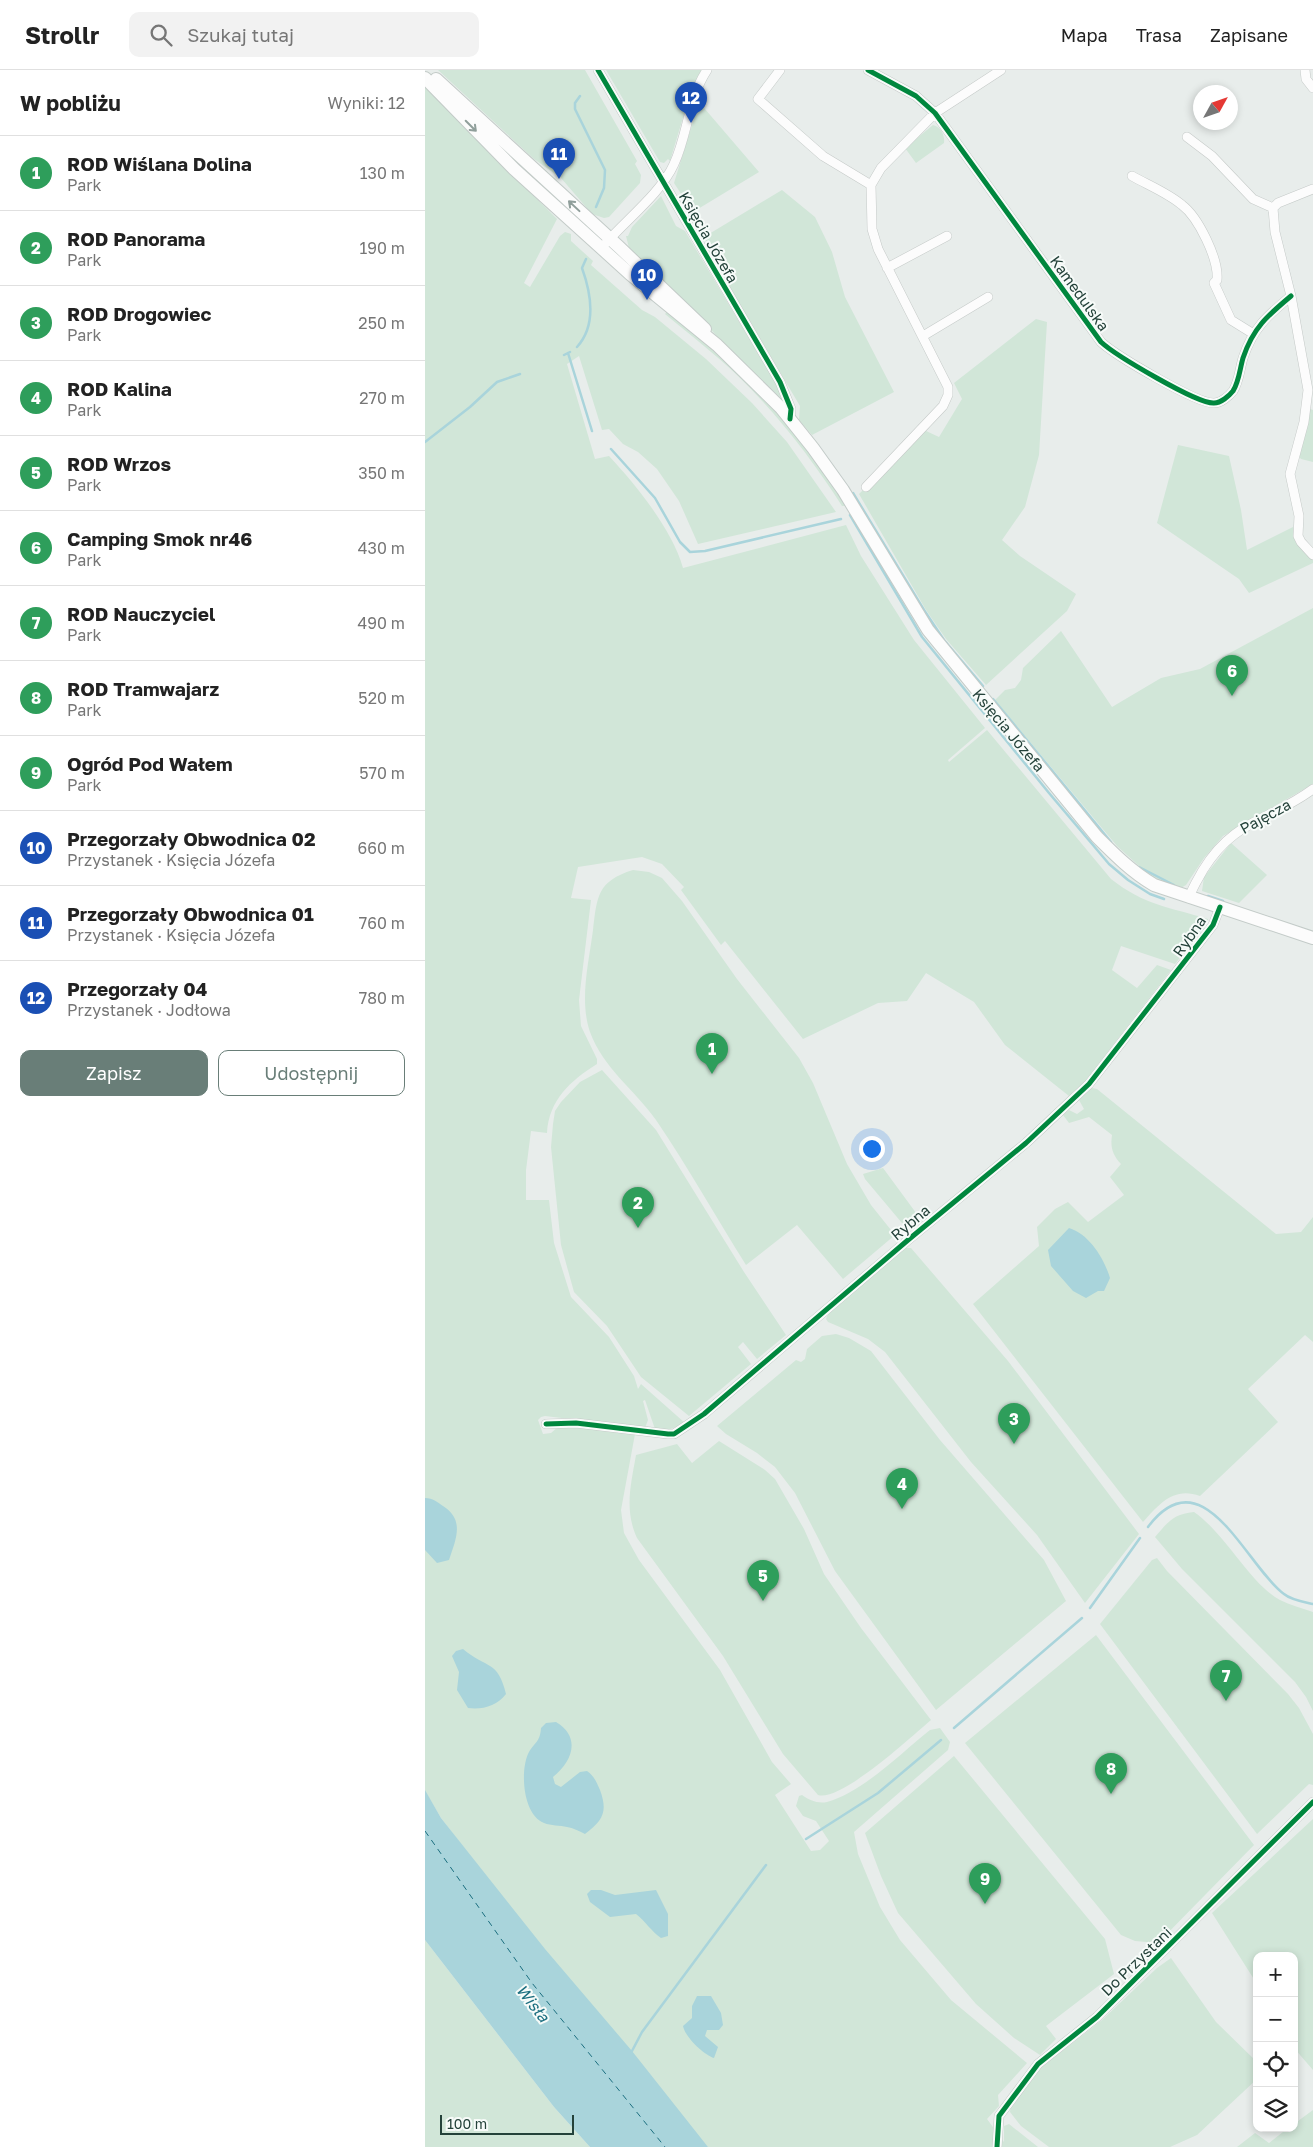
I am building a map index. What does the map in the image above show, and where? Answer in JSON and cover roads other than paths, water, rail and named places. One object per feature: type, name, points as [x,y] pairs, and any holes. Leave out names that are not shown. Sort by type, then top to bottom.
[{"type":"main road","points":[[427,70],[610,239]]},
{"type":"main road","name":"Księcia Józefa","points":[[425,78],[514,169],[655,296],[717,345],[754,378],[790,419],[843,490],[929,630],[1097,837],[1135,874],[1154,885],[1189,898],[1313,938]]},
{"type":"main road","name":"Księcia Józefa","points":[[610,239],[684,307],[704,327],[717,345]]},
{"type":"street","name":"Księcia Józefa","points":[[598,70],[784,390],[791,409],[790,419]]},
{"type":"street","points":[[663,182],[676,161],[696,90],[707,70]]},
{"type":"street","points":[[780,70],[758,99],[823,156],[871,185]]},
{"type":"street","points":[[868,70],[916,96],[935,113]]},
{"type":"street","points":[[866,486],[943,406],[948,395],[948,387],[887,268],[872,229],[871,185],[890,158],[935,113],[1001,70]]},
{"type":"street","points":[[1305,70],[1307,79],[1313,88]]},
{"type":"street","name":"Kamedulska","points":[[935,113],[1091,332],[1111,351],[1178,388],[1214,403],[1226,398],[1234,390],[1252,333],[1291,296]]},
{"type":"street","points":[[1187,137],[1212,156],[1253,199],[1273,208]]},
{"type":"street","points":[[1132,176],[1189,210],[1217,264],[1217,280],[1214,283],[1231,320],[1252,333]]},
{"type":"street","name":"Księcia Józefa","points":[[602,249],[663,182]]},
{"type":"street","points":[[1313,189],[1278,203],[1273,208],[1275,232],[1291,296],[1308,390],[1304,422],[1290,474],[1299,516],[1297,536],[1313,554]]},
{"type":"street","points":[[887,268],[947,236]]},
{"type":"street","points":[[923,336],[988,298]]},
{"type":"street","name":"Pajęcza","points":[[1189,898],[1214,852],[1228,839],[1243,827],[1313,789]]},
{"type":"street","name":"Rybna","points":[[545,1424],[576,1423],[674,1434],[704,1414],[908,1240],[1026,1143],[1089,1084],[1202,940],[1213,925],[1220,907]]},
{"type":"street","name":"Do Przystani","points":[[997,2147],[999,2116],[1038,2064],[1097,2017],[1313,1802]]},
{"type":"water","points":[[1069,1228],[1089,1241],[1100,1255],[1110,1278],[1104,1291],[1098,1291],[1086,1298],[1073,1291],[1051,1266],[1048,1250]]},
{"type":"water","points":[[425,1498],[437,1502],[450,1511],[454,1517],[457,1530],[449,1560],[437,1563],[425,1550]]},
{"type":"water","points":[[463,1649],[491,1666],[499,1675],[506,1694],[498,1702],[484,1708],[468,1708],[457,1690],[459,1672],[452,1656],[456,1651]]},
{"type":"water","points":[[556,1722],[569,1735],[571,1749],[565,1764],[553,1777],[555,1784],[561,1787],[580,1772],[587,1771],[595,1779],[604,1804],[600,1820],[585,1834],[569,1827],[544,1823],[532,1811],[525,1792],[524,1771],[528,1754],[538,1740],[541,1728],[546,1723]]},
{"type":"water","name":"Wisła","points":[[425,1790],[441,1818],[545,1949],[632,2051],[708,2147],[590,2147],[554,2107],[425,1940]]},
{"type":"water","points":[[591,1890],[601,1890],[615,1895],[656,1890],[668,1914],[668,1936],[661,1938],[636,1914],[610,1917],[590,1902],[587,1894]]},
{"type":"water","points":[[697,1996],[711,1996],[721,2013],[723,2025],[719,2030],[707,2030],[705,2036],[718,2047],[714,2058],[695,2045],[684,2030],[683,2026],[692,2018],[692,2006]]},
{"type":"waterway","points":[[580,96],[575,103],[575,109],[605,170],[604,188],[596,207]]},
{"type":"waterway","points":[[577,347],[583,338],[590,319],[590,298],[582,268],[586,259]]},
{"type":"waterway","points":[[564,355],[570,352]]},
{"type":"waterway","points":[[568,353],[592,431]]},
{"type":"waterway","points":[[425,442],[470,407],[497,382],[520,374]]},
{"type":"waterway","points":[[611,449],[655,498],[680,542],[690,552],[705,551],[841,519]]},
{"type":"waterway","points":[[853,493],[944,640],[983,686]]},
{"type":"waterway","points":[[850,515],[922,637],[1049,793],[1109,864],[1128,880],[1150,894],[1164,899]]},
{"type":"waterway","points":[[993,699],[1111,842]]},
{"type":"waterway","points":[[1139,867],[1174,885]]},
{"type":"waterway","points":[[1208,896],[1223,901]]},
{"type":"waterway","points":[[1148,1527],[1168,1507],[1187,1502],[1205,1508],[1222,1522],[1284,1594],[1313,1604]]},
{"type":"waterway","points":[[1090,1608],[1140,1538]]},
{"type":"waterway","points":[[954,1728],[1082,1618]]},
{"type":"waterway","points":[[806,1839],[878,1793],[941,1740]]},
{"type":"waterway","points":[[632,2051],[642,2032],[766,1865]]},
{"type":"place","name":"Przegorzały 04","points":[[691,123]]},
{"type":"place","name":"Przegorzały Obwodnica 01","points":[[559,179]]},
{"type":"place","name":"Przegorzały Obwodnica 02","points":[[647,300]]},
{"type":"place","name":"Camping Smok nr46","points":[[1232,696]]},
{"type":"place","name":"ROD Wiślana Dolina","points":[[712,1074]]},
{"type":"place","name":"ROD Panorama","points":[[638,1228]]},
{"type":"place","name":"ROD Drogowiec","points":[[1014,1444]]},
{"type":"place","name":"ROD Kalina","points":[[902,1509]]},
{"type":"place","name":"ROD Wrzos","points":[[763,1601]]},
{"type":"place","name":"ROD Nauczyciel","points":[[1226,1701]]},
{"type":"place","name":"ROD Tramwajarz","points":[[1111,1794]]},
{"type":"place","name":"Ogród Pod Wałem","points":[[985,1904]]}]
